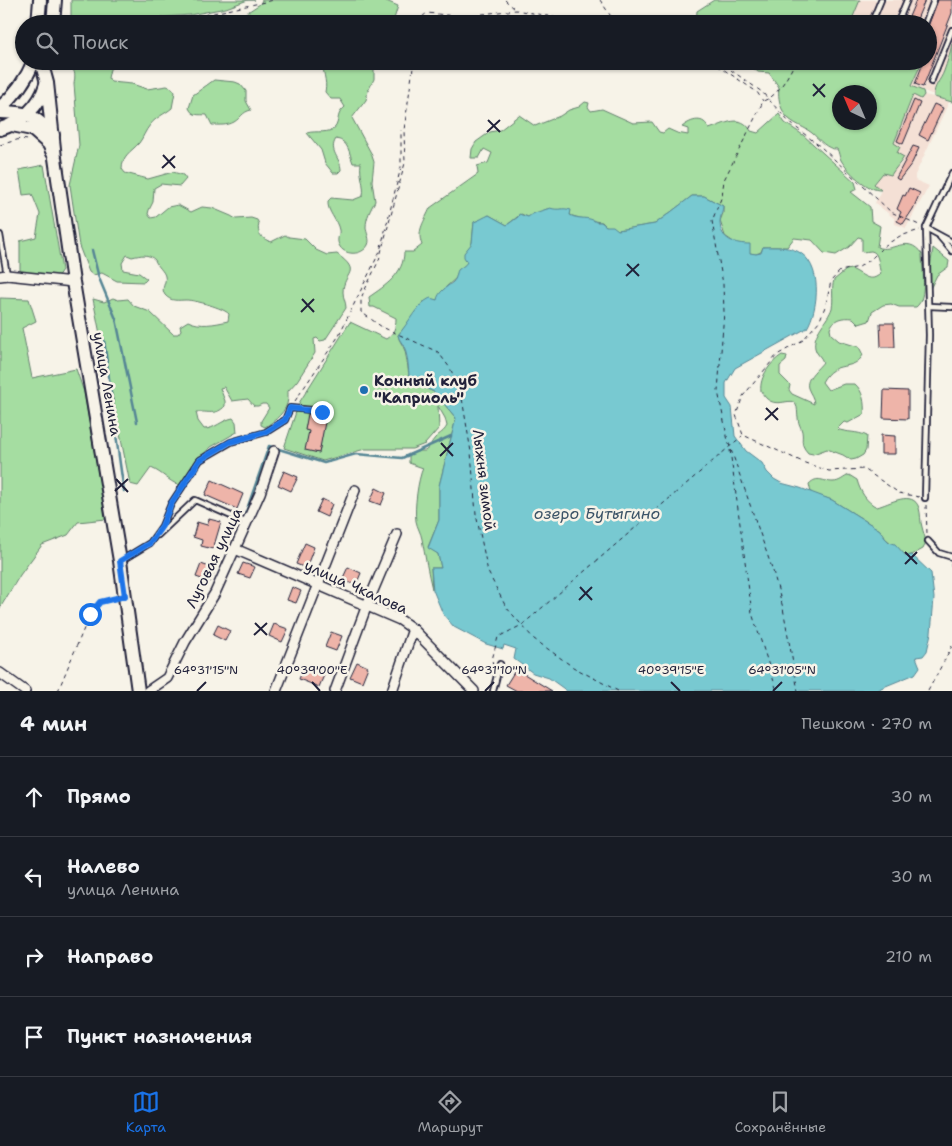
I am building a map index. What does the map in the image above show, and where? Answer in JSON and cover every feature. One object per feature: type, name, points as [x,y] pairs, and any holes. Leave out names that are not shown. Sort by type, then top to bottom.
[{"type":"street","points":[[39,15],[40,0]]},
{"type":"street","points":[[54,15],[55,0]]},
{"type":"street","points":[[0,108],[14,96],[30,70]]},
{"type":"street","name":"улица Ленина","points":[[43,70],[47,83],[55,158],[73,282],[120,561],[138,691]]},
{"type":"street","name":"улица Ленина","points":[[47,83],[49,70]]},
{"type":"street","points":[[6,127],[34,108],[47,83]]},
{"type":"street","points":[[0,112],[27,113],[53,135]]},
{"type":"street","points":[[6,127],[32,129],[49,144],[55,158]]},
{"type":"street","points":[[4,275],[73,282]]},
{"type":"street","name":"Луговая улица","points":[[148,691],[167,678],[215,593],[260,493],[274,452]]},
{"type":"street","points":[[276,691],[355,490]]},
{"type":"street","points":[[335,691],[367,605],[397,534]]},
{"type":"street","name":"улица Чкалова","points":[[235,549],[400,620],[414,629],[474,691]]},
{"type":"street","points":[[392,691],[414,629]]},
{"type":"street","points":[[0,674],[26,691]]},
{"type":"lane","points":[[875,15],[881,0]]},
{"type":"lane","points":[[901,15],[907,0]]},
{"type":"lane","points":[[928,15],[934,0]]},
{"type":"lane","points":[[937,67],[952,30]]},
{"type":"lane","points":[[931,82],[936,70]]},
{"type":"lane","points":[[925,498],[929,306],[926,228],[952,173]]},
{"type":"lane","points":[[926,228],[952,242]]},
{"type":"lane","points":[[0,235],[4,275]]},
{"type":"lane","points":[[940,236],[952,251]]},
{"type":"lane","points":[[929,306],[952,307]]},
{"type":"lane","points":[[150,543],[162,526],[171,504],[200,460],[230,442],[266,432],[285,420],[290,408],[322,412]]},
{"type":"lane","points":[[120,561],[150,543],[195,500],[247,523]]},
{"type":"lane","points":[[928,541],[938,553],[951,557]]},
{"type":"lane","points":[[493,691],[500,664]]},
{"type":"path","points":[[204,15],[274,0]]},
{"type":"path","points":[[505,0],[516,10]]},
{"type":"path","points":[[600,0],[610,15]]},
{"type":"path","points":[[482,14],[516,10],[542,15]]},
{"type":"path","points":[[424,15],[426,12],[451,15]]},
{"type":"path","name":"Лыжня зимой","points":[[413,70],[404,130],[405,163],[379,260],[361,298],[361,312],[382,327],[438,352],[450,368],[461,392],[471,452],[476,514],[488,572],[506,607],[534,639],[573,667],[618,691]]},
{"type":"path","points":[[724,70],[757,92],[763,101]]},
{"type":"path","points":[[731,70],[762,92],[789,122],[822,147],[891,212],[926,228]]},
{"type":"path","points":[[763,101],[769,100],[790,70]]},
{"type":"path","points":[[763,101],[724,180],[722,196],[712,221],[723,284],[724,312],[718,391],[730,447],[752,613],[777,691]]},
{"type":"path","points":[[290,408],[338,337],[380,251],[401,167],[401,130]]},
{"type":"path","points":[[0,145],[20,139],[30,140]]},
{"type":"path","points":[[926,228],[900,236],[884,246],[870,260],[858,267],[840,271],[830,281],[826,304],[820,320],[803,340],[777,355],[743,396],[736,415],[743,435],[805,463],[829,471],[864,469],[899,493],[925,498],[928,541]]},
{"type":"path","points":[[497,678],[492,660],[498,638],[522,625],[743,435]]},
{"type":"path","points":[[730,447],[773,571],[783,608],[798,691]]},
{"type":"path","points":[[951,557],[952,573]]},
{"type":"path","points":[[58,691],[90,614],[100,602],[125,596]]},
{"type":"path","points":[[928,691],[952,646]]},
{"type":"shaded area","points":[[860,0],[952,0],[952,44],[945,70],[936,85],[934,95],[911,86],[917,70],[937,70],[937,15],[854,15]]},
{"type":"shaded area","points":[[913,95],[921,99],[924,95],[949,102],[915,175],[915,180],[929,186],[906,228],[895,224],[894,218],[875,203],[881,190],[874,185],[883,173],[891,175],[904,157],[897,153],[894,144]]},
{"type":"green space","points":[[71,0],[248,0],[226,8],[190,15],[71,15]]},
{"type":"green space","points":[[262,0],[384,0],[398,6],[395,15],[243,15],[260,4]]},
{"type":"green space","points":[[714,0],[860,0],[854,15],[697,15],[697,11]]},
{"type":"green space","points":[[952,44],[952,102],[934,97]]},
{"type":"green space","points":[[110,70],[108,78],[111,82],[132,84],[147,89],[167,86],[175,92],[172,108],[152,122],[139,143],[127,154],[122,164],[122,169],[125,173],[148,179],[173,172],[183,175],[186,179],[180,186],[161,184],[154,188],[153,202],[148,214],[151,218],[156,217],[168,207],[178,205],[191,212],[202,207],[212,208],[236,219],[251,218],[257,220],[259,233],[263,238],[271,242],[285,235],[305,239],[316,250],[327,255],[337,254],[349,265],[350,273],[343,292],[346,308],[325,340],[314,339],[315,353],[297,381],[288,391],[288,399],[283,412],[265,427],[261,425],[261,421],[269,408],[266,404],[254,406],[248,399],[232,401],[224,387],[220,388],[225,406],[215,412],[196,412],[198,421],[204,429],[212,428],[233,418],[236,422],[237,432],[211,447],[201,456],[179,485],[151,468],[138,486],[130,484],[93,299],[104,302],[113,298],[118,300],[128,299],[134,306],[150,312],[173,334],[178,334],[181,330],[180,326],[188,321],[203,324],[218,323],[228,321],[229,314],[221,309],[202,303],[190,300],[175,300],[167,297],[163,290],[164,274],[155,260],[147,255],[132,257],[127,255],[122,263],[123,270],[139,273],[147,279],[144,282],[117,281],[102,273],[93,275],[89,272],[79,246],[70,185],[79,145],[74,71]]},
{"type":"green space","points":[[323,70],[374,70],[374,79],[366,100],[352,118],[374,162],[372,181],[375,201],[366,223],[369,243],[365,249],[358,253],[349,253],[341,249],[338,241],[339,230],[329,209],[328,201],[331,198],[353,200],[363,196],[361,163],[353,163],[344,142],[336,139],[333,147],[341,170],[338,173],[333,173],[325,163],[321,150],[307,133],[334,129],[339,114],[345,107],[340,99],[331,99],[325,92],[326,84]]},
{"type":"green space","points":[[756,70],[918,70],[911,86],[923,91],[924,95],[921,99],[913,95],[894,143],[900,147],[897,153],[904,157],[891,175],[883,173],[874,184],[881,190],[870,187],[858,180],[840,159],[837,149],[827,146],[808,130],[787,118],[780,104],[779,87],[769,73]]},
{"type":"green space","points":[[214,80],[240,84],[246,91],[246,101],[251,110],[234,122],[223,125],[212,125],[207,115],[192,113],[189,108],[193,95]]},
{"type":"green space","points":[[585,102],[589,103],[588,107],[591,111],[602,109],[633,123],[652,122],[659,132],[663,133],[668,129],[688,135],[688,129],[682,127],[697,120],[704,122],[709,129],[732,121],[738,121],[742,122],[751,131],[758,133],[779,114],[785,123],[803,135],[855,182],[857,189],[851,192],[870,207],[871,221],[880,226],[877,247],[888,248],[905,244],[911,245],[922,254],[924,282],[922,297],[916,307],[883,305],[872,312],[869,321],[859,324],[853,318],[842,318],[833,322],[830,329],[831,334],[839,341],[859,347],[863,355],[854,363],[832,370],[822,382],[828,390],[844,384],[855,384],[860,390],[864,402],[864,414],[848,423],[844,422],[837,429],[867,436],[866,450],[863,455],[851,460],[827,449],[813,454],[808,453],[803,446],[802,432],[794,402],[776,403],[766,398],[761,391],[762,380],[774,362],[782,355],[787,356],[786,361],[780,366],[780,375],[790,385],[789,390],[792,394],[814,404],[808,388],[808,381],[823,362],[816,350],[815,343],[818,332],[832,308],[834,280],[846,270],[851,269],[870,278],[881,273],[876,254],[871,251],[862,252],[862,238],[858,237],[849,247],[836,255],[824,253],[812,240],[794,238],[787,247],[763,247],[761,252],[756,254],[749,253],[725,236],[720,221],[723,206],[704,196],[692,196],[655,224],[618,230],[606,226],[602,222],[572,216],[561,209],[556,211],[547,209],[528,217],[521,214],[507,225],[489,215],[474,222],[467,264],[458,271],[456,278],[446,287],[437,300],[423,302],[398,335],[405,351],[409,381],[434,392],[456,418],[439,486],[439,520],[428,547],[438,554],[441,568],[431,568],[432,589],[416,515],[418,486],[423,468],[409,463],[409,454],[425,451],[447,426],[438,406],[439,428],[425,444],[412,449],[365,449],[323,461],[284,448],[299,403],[350,322],[386,339],[393,333],[396,318],[374,307],[370,307],[369,297],[387,284],[397,273],[401,267],[404,252],[413,252],[422,245],[420,240],[421,230],[430,208],[478,174],[477,166],[488,163],[492,153],[484,149],[479,158],[471,158],[472,149],[476,142],[490,132],[500,130],[519,115],[535,126],[579,107]]},
{"type":"green space","points":[[44,165],[62,270],[57,277],[20,274],[20,241],[36,237],[40,214],[32,194],[23,195],[19,170]]},
{"type":"green space","points":[[933,248],[949,261],[948,267],[937,275],[930,289],[929,276]]},
{"type":"green space","points":[[0,298],[29,299],[36,321],[22,328],[32,378],[76,369],[84,392],[106,519],[78,522],[68,535],[42,545],[20,575],[0,608]]},
{"type":"green space","points":[[849,475],[857,480],[864,496],[877,507],[900,499],[912,499],[916,502],[920,510],[921,525],[925,538],[923,549],[906,556],[885,538],[880,530],[832,500],[811,493],[809,484],[812,481],[835,482]]},
{"type":"water","name":"озеро Бутыгино","points":[[692,196],[704,196],[723,206],[720,220],[721,228],[729,240],[750,244],[750,253],[756,254],[761,253],[763,247],[793,249],[805,257],[815,275],[816,298],[807,328],[735,368],[726,383],[726,398],[732,407],[735,436],[746,451],[762,463],[774,479],[832,500],[880,530],[889,542],[895,544],[906,556],[912,555],[931,573],[934,598],[931,633],[927,651],[923,656],[916,657],[920,667],[915,674],[877,691],[567,691],[549,678],[533,673],[514,659],[516,649],[504,645],[503,649],[486,644],[454,627],[443,614],[433,590],[431,568],[441,568],[438,554],[428,548],[439,520],[439,486],[456,418],[434,392],[409,381],[406,353],[398,335],[425,301],[430,298],[437,300],[441,292],[456,278],[458,270],[467,262],[464,253],[472,243],[474,222],[489,215],[507,225],[518,217],[519,214],[528,217],[550,208],[571,210],[570,215],[601,222],[618,230],[655,224]]},
{"type":"building","points":[[916,0],[925,0],[919,15],[910,15]]},
{"type":"building","points":[[938,0],[952,0],[952,13],[937,51],[937,15],[932,15]]},
{"type":"building","points":[[920,70],[930,70],[923,87],[915,84]]},
{"type":"building","points":[[914,100],[920,103],[903,144],[897,141]]},
{"type":"building","points":[[934,104],[943,108],[928,140],[919,135]]},
{"type":"building","points":[[913,146],[919,148],[912,163],[899,180],[896,178]]},
{"type":"building","points":[[909,188],[920,193],[913,209],[903,224],[897,221],[901,212],[897,209],[903,195],[905,196]]},
{"type":"building","points":[[880,323],[894,323],[895,347],[881,347]]},
{"type":"building","points":[[884,390],[908,391],[908,419],[883,418]]},
{"type":"building","points":[[308,414],[326,417],[319,453],[305,450],[309,431],[305,430]]},
{"type":"building","points":[[881,435],[895,436],[895,454],[881,454]]},
{"type":"building","points":[[284,471],[298,477],[291,491],[278,485]]},
{"type":"building","points":[[212,480],[243,494],[237,509],[205,495]]},
{"type":"building","points":[[376,488],[386,493],[381,505],[370,501]]},
{"type":"building","points":[[322,499],[332,504],[327,517],[316,512]]},
{"type":"building","points":[[209,519],[221,522],[213,549],[201,546],[202,540],[193,537],[197,522],[207,525]]},
{"type":"building","points":[[305,543],[314,547],[306,568],[296,564]]},
{"type":"building","points":[[243,563],[255,567],[250,578],[238,574]]},
{"type":"building","points":[[201,564],[215,569],[210,582],[196,577]]},
{"type":"building","points":[[348,567],[361,573],[356,585],[342,580]]},
{"type":"building","points":[[292,587],[301,591],[296,603],[287,600]]},
{"type":"building","points":[[274,624],[288,629],[282,642],[269,636]]},
{"type":"building","points":[[218,625],[230,631],[225,641],[213,635]]},
{"type":"building","points":[[331,632],[342,636],[336,651],[325,647]]},
{"type":"building","points":[[357,662],[368,667],[362,682],[350,677]]},
{"type":"building","points":[[305,665],[325,673],[319,687],[299,679]]},
{"type":"building","points":[[516,669],[552,691],[517,691],[506,685]]},
{"type":"waterway","points":[[92,250],[99,278],[116,319],[137,422]]},
{"type":"waterway","points":[[104,340],[124,491]]},
{"type":"waterway","points":[[245,515],[269,446],[324,463],[356,454],[402,458],[451,436]]},
{"type":"place","name":"Конный клуб \"Каприоль\"","points":[[364,390]]},
{"type":"route","points":[[90,614],[100,602],[125,596],[120,561],[150,543],[162,526],[171,504],[200,460],[230,442],[266,432],[285,420],[290,408],[322,412]]}]
